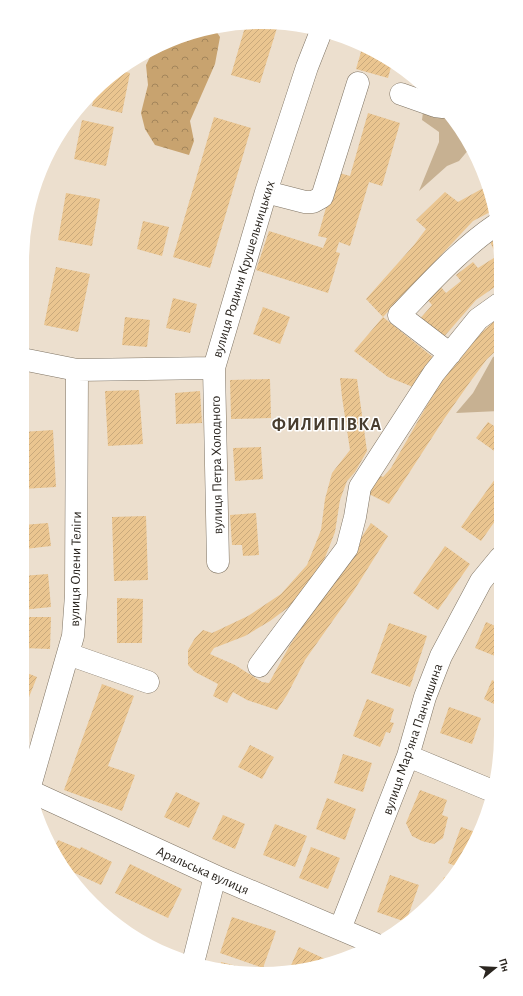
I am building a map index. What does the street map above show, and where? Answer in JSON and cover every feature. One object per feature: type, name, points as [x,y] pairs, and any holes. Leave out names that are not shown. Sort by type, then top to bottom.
[{"type":"street","name":"вулиця Родини Крушельницьких","points":[[29,360],[77,370],[214,368],[266,192],[307,67],[319,36]]},
{"type":"street","points":[[266,192],[304,202],[313,202],[322,197],[358,83]]},
{"type":"street","points":[[401,94],[434,106]]},
{"type":"street","points":[[450,354],[399,315],[432,280],[478,237],[492,228]]},
{"type":"street","points":[[259,666],[347,548],[355,517],[360,487],[434,373],[478,319],[494,308]]},
{"type":"street","name":"вулиця Петра Холодного","points":[[214,368],[218,562]]},
{"type":"street","name":"вулиця Олени Теліги","points":[[33,777],[73,636],[76,595],[77,370]]},
{"type":"street","name":"вулиця Марʼяна Панчишина","points":[[340,929],[408,756],[425,697],[441,656],[481,581],[494,565]]},
{"type":"street","points":[[68,654],[148,682]]},
{"type":"street","points":[[408,756],[488,789]]},
{"type":"street","name":"Аральська вулиця","points":[[37,794],[215,876],[368,941]]},
{"type":"street","points":[[194,957],[215,876]]},
{"type":"shaded area","points":[[425,96],[455,132],[467,152],[459,161],[447,166],[419,191],[439,142],[439,132],[422,120]]},
{"type":"shaded area","points":[[493,357],[494,411],[456,413],[473,393]]},
{"type":"green space","points":[[217,33],[220,37],[215,64],[190,121],[194,141],[189,155],[155,145],[145,129],[141,113],[148,85],[146,65],[150,58],[187,41]]},
{"type":"building","points":[[244,29],[277,29],[260,83],[231,75]]},
{"type":"building","points":[[361,52],[391,68],[388,78],[356,69]]},
{"type":"building","points":[[126,72],[130,73],[122,113],[92,106],[93,101],[108,87]]},
{"type":"building","points":[[368,113],[400,123],[382,186],[369,182],[350,246],[339,242],[336,252],[340,253],[328,293],[256,270],[269,231],[323,248],[327,238],[318,236],[336,172],[350,176]]},
{"type":"building","points":[[214,117],[251,128],[210,268],[173,257]]},
{"type":"building","points":[[82,120],[114,127],[106,166],[74,159]]},
{"type":"building","points":[[482,189],[489,213],[473,221],[383,317],[366,299],[414,245],[426,229],[416,220],[445,192],[458,202]]},
{"type":"building","points":[[66,193],[100,199],[92,246],[58,240]]},
{"type":"building","points":[[143,221],[169,227],[162,256],[137,249]]},
{"type":"building","points":[[493,236],[494,250],[488,238]]},
{"type":"building","points":[[494,258],[494,287],[476,300],[441,340],[418,321],[432,305],[426,298],[439,285],[446,293],[461,281],[456,275],[473,262],[478,268]]},
{"type":"building","points":[[56,267],[90,274],[78,332],[44,325]]},
{"type":"building","points":[[173,298],[197,304],[190,333],[166,328]]},
{"type":"building","points":[[263,307],[290,317],[280,344],[253,334]]},
{"type":"building","points":[[125,317],[150,320],[147,347],[122,345]]},
{"type":"building","points":[[383,317],[434,358],[413,387],[388,377],[354,351]]},
{"type":"building","points":[[494,321],[494,353],[487,359],[444,419],[389,504],[365,492],[376,474],[383,477],[391,468],[438,386],[481,333]]},
{"type":"building","points":[[340,378],[357,379],[367,451],[355,472],[347,481],[340,500],[335,532],[319,573],[298,600],[270,621],[245,636],[214,648],[210,654],[235,665],[262,682],[269,683],[290,645],[371,523],[388,536],[353,592],[305,660],[287,695],[277,710],[247,700],[233,692],[227,703],[213,696],[218,684],[195,672],[188,665],[188,650],[195,638],[203,630],[212,633],[248,616],[281,594],[307,565],[321,530],[325,499],[332,473],[350,450]]},
{"type":"building","points":[[270,379],[271,418],[231,419],[230,380]]},
{"type":"building","points":[[139,390],[143,444],[108,446],[105,391]]},
{"type":"building","points":[[200,391],[202,423],[176,424],[175,393]]},
{"type":"building","points":[[488,422],[494,426],[494,451],[476,438]]},
{"type":"building","points":[[53,430],[56,487],[29,489],[29,432]]},
{"type":"building","points":[[261,447],[263,479],[235,481],[233,448]]},
{"type":"building","points":[[494,480],[494,523],[481,541],[461,527]]},
{"type":"building","points":[[256,513],[259,555],[243,556],[242,545],[232,545],[230,515]]},
{"type":"building","points":[[146,516],[148,580],[114,581],[112,517]]},
{"type":"building","points":[[48,523],[51,546],[29,549],[29,525]]},
{"type":"building","points":[[445,546],[470,564],[438,610],[413,593]]},
{"type":"building","points":[[48,574],[51,607],[29,609],[29,575]]},
{"type":"building","points":[[117,598],[143,599],[142,643],[117,643]]},
{"type":"building","points":[[29,617],[51,617],[50,649],[29,648]]},
{"type":"building","points":[[486,622],[494,625],[494,656],[475,648]]},
{"type":"building","points":[[389,623],[427,636],[410,687],[371,673]]},
{"type":"building","points":[[29,674],[37,677],[29,697]]},
{"type":"building","points":[[492,680],[494,681],[494,704],[484,699]]},
{"type":"building","points":[[102,684],[134,696],[108,766],[135,775],[122,811],[64,790]]},
{"type":"building","points":[[367,699],[394,709],[390,722],[394,723],[390,733],[386,732],[380,747],[353,736]]},
{"type":"building","points":[[449,707],[481,718],[472,744],[440,733]]},
{"type":"building","points":[[250,745],[274,757],[262,779],[238,767]]},
{"type":"building","points":[[343,754],[372,763],[363,792],[334,783]]},
{"type":"building","points":[[420,790],[447,800],[442,815],[448,817],[443,838],[434,844],[422,841],[412,836],[406,823]]},
{"type":"building","points":[[176,792],[200,803],[189,828],[164,817]]},
{"type":"building","points":[[327,798],[356,809],[345,840],[316,829]]},
{"type":"building","points":[[223,815],[245,824],[235,849],[212,839]]},
{"type":"building","points":[[275,824],[307,836],[295,867],[263,855]]},
{"type":"building","points":[[461,827],[473,831],[454,865],[448,863]]},
{"type":"building","points":[[58,840],[80,849],[81,847],[112,862],[101,885],[75,873],[56,844]]},
{"type":"building","points":[[311,847],[340,858],[328,889],[299,878]]},
{"type":"building","points":[[130,864],[182,889],[168,918],[115,893]]},
{"type":"building","points":[[390,875],[419,885],[409,914],[401,920],[377,912]]},
{"type":"building","points":[[232,917],[276,931],[263,967],[220,953]]},
{"type":"building","points":[[299,947],[324,958],[307,963],[291,965]]},
{"type":"building","points":[[221,962],[235,966],[231,965],[221,964]]},
{"type":"district","name":"ФИЛИПІВКА","points":[[327,424]]}]
